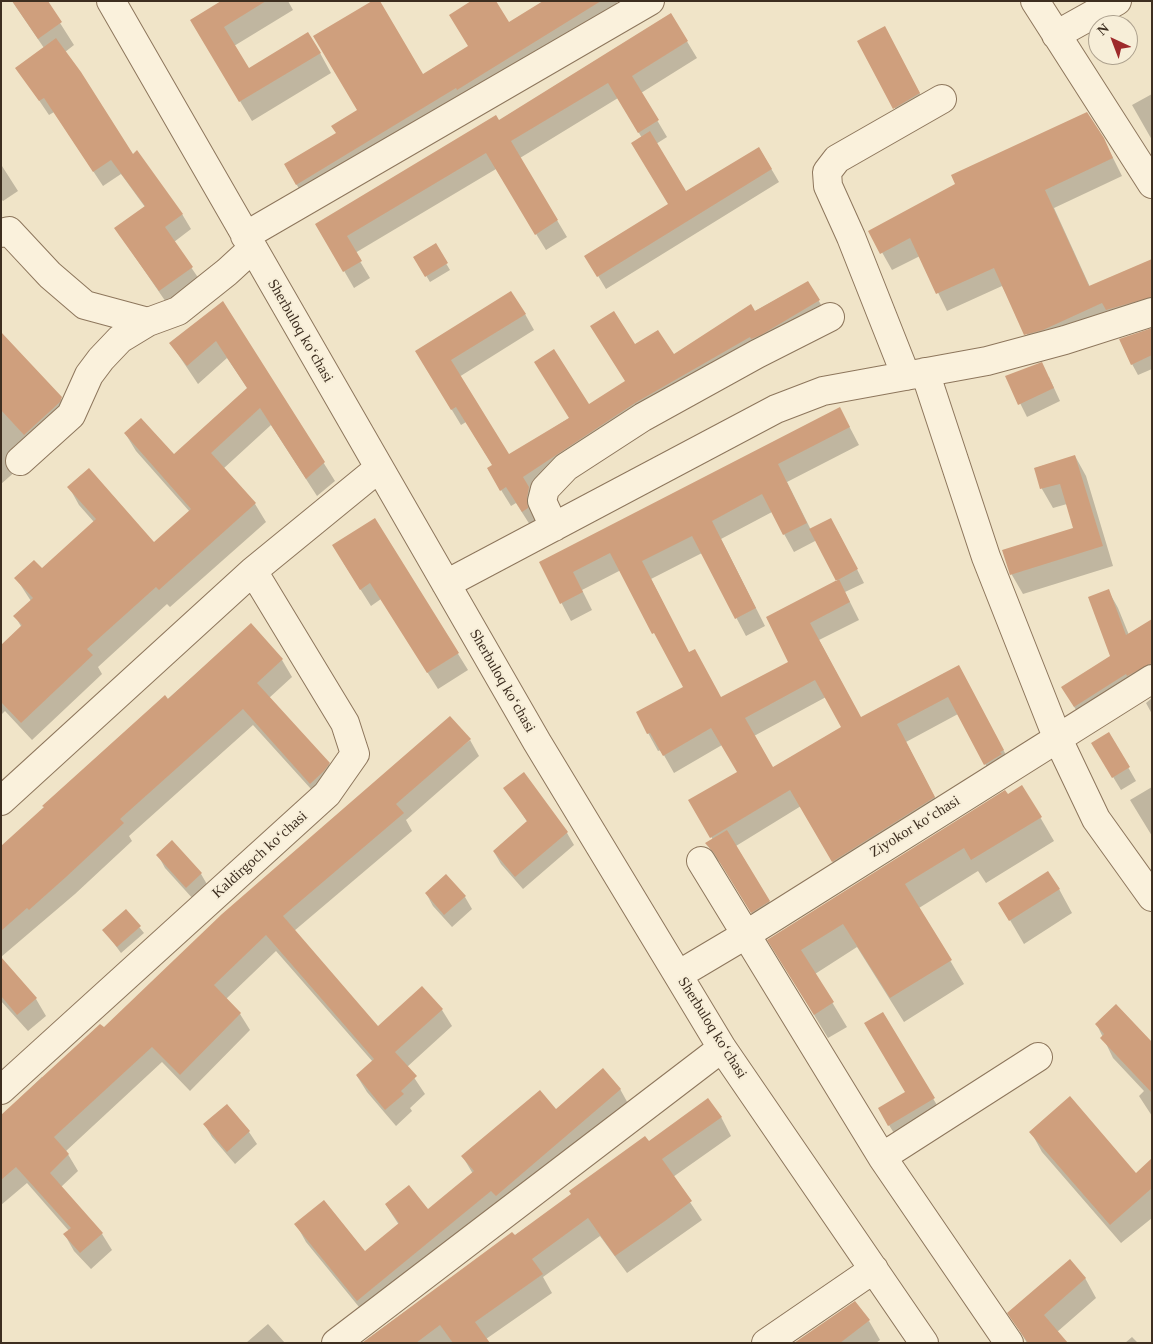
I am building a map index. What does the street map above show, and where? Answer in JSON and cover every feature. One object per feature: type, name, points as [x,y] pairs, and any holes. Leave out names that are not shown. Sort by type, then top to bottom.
[{"type":"street","name":"Sherbuloq koʻchasi","points":[[111,1],[537,742],[722,1048],[924,1343]]},
{"type":"street","points":[[20,461],[72,416],[89,376],[101,359],[120,339],[148,322],[178,310],[227,272],[249,242],[650,1]]},
{"type":"street","points":[[1035,1],[1152,184]]},
{"type":"street","points":[[1056,35],[1117,1]]},
{"type":"street","points":[[942,99],[837,160],[827,172],[828,186],[915,374],[1058,737],[1096,819],[1152,898]]},
{"type":"street","points":[[1,233],[9,231],[50,275],[85,305],[148,322]]},
{"type":"street","points":[[446,584],[776,409],[823,391],[987,361],[1057,342],[1152,312]]},
{"type":"street","points":[[554,526],[542,501],[545,489],[566,467],[643,417],[756,354],[830,317]]},
{"type":"street","points":[[1,801],[253,570],[379,468]]},
{"type":"street","name":"Kaldirgoch koʻchasi","points":[[1,1090],[327,794],[355,754],[345,723],[253,570]]},
{"type":"street","name":"Ziyokor koʻchasi","points":[[678,975],[747,934],[1152,679]]},
{"type":"street","points":[[701,861],[882,1157],[1009,1343]]},
{"type":"street","points":[[336,1343],[722,1048]]},
{"type":"street","points":[[882,1157],[1038,1057]]},
{"type":"street","points":[[766,1343],[874,1269]]},
{"type":"building","points":[[12,1],[48,1],[62,22],[38,39]]},
{"type":"building","points":[[221,1],[266,1],[224,27],[249,68],[308,32],[321,53],[239,102],[190,20]]},
{"type":"building","points":[[372,1],[380,1],[423,74],[468,46],[449,15],[471,1],[496,1],[509,22],[543,1],[601,1],[457,90],[456,88],[296,185],[284,164],[336,133],[331,126],[357,110],[313,36]]},
{"type":"building","points":[[671,13],[688,41],[632,76],[659,120],[638,133],[608,83],[511,141],[558,220],[535,235],[486,153],[347,236],[362,261],[343,272],[315,224],[496,115],[499,120]]},
{"type":"building","points":[[885,26],[920,93],[893,109],[857,41]]},
{"type":"building","points":[[56,38],[81,72],[133,154],[137,150],[183,214],[165,227],[193,267],[159,291],[114,228],[145,206],[111,160],[93,172],[44,98],[39,101],[15,68]]},
{"type":"building","points":[[1087,112],[1104,138],[1113,158],[1045,190],[1089,286],[1152,259],[1152,297],[1106,310],[1102,303],[1043,330],[1024,335],[994,268],[936,294],[910,238],[880,254],[868,231],[955,184],[951,175]]},
{"type":"building","points":[[650,131],[686,191],[759,147],[772,169],[597,277],[584,256],[668,204],[631,143]]},
{"type":"building","points":[[436,243],[448,263],[425,277],[413,257]]},
{"type":"building","points":[[808,281],[820,300],[761,335],[751,339],[750,337],[635,403],[523,477],[529,487],[528,508],[522,512],[506,487],[500,491],[487,468],[492,465],[456,407],[451,410],[415,351],[511,291],[526,314],[451,360],[509,454],[569,418],[534,362],[554,349],[589,404],[625,381],[590,326],[614,311],[635,344],[658,330],[674,354],[751,304],[755,311]]},
{"type":"building","points":[[223,301],[325,462],[306,479],[260,408],[211,453],[256,503],[159,590],[156,587],[87,649],[93,655],[21,723],[1,702],[1,645],[22,625],[13,616],[33,598],[14,578],[34,560],[42,568],[96,519],[67,487],[89,468],[154,542],[191,509],[124,433],[141,418],[174,454],[247,388],[216,341],[187,366],[169,343]]},
{"type":"building","points":[[1152,328],[1152,355],[1131,365],[1119,339]]},
{"type":"building","points":[[1,332],[62,397],[60,402],[24,435],[1,410]]},
{"type":"building","points":[[1042,362],[1054,388],[1018,405],[1005,376]]},
{"type":"building","points":[[840,407],[850,427],[778,464],[807,523],[783,535],[762,494],[712,521],[756,608],[735,619],[692,536],[642,561],[689,652],[695,649],[721,697],[788,662],[766,617],[839,579],[850,602],[810,623],[861,717],[959,665],[1004,750],[1000,752],[1002,754],[984,765],[948,697],[897,724],[935,797],[832,862],[790,790],[710,838],[688,800],[737,772],[711,728],[663,756],[650,733],[647,734],[636,712],[683,687],[654,633],[652,634],[610,553],[573,572],[583,592],[560,604],[539,562]],"holes":[[[815,680],[841,727],[773,767],[745,718]]]},
{"type":"building","points":[[1075,455],[1103,546],[1010,575],[1002,550],[1073,528],[1060,484],[1040,489],[1034,468]]},
{"type":"building","points":[[375,518],[459,653],[427,673],[370,583],[360,590],[332,545]]},
{"type":"building","points":[[831,518],[858,569],[836,581],[809,529]]},
{"type":"building","points":[[1109,589],[1126,635],[1152,619],[1152,663],[1127,676],[1126,674],[1074,707],[1061,687],[1110,656],[1088,597]]},
{"type":"building","points":[[251,623],[283,659],[257,683],[330,763],[324,771],[310,784],[243,709],[120,819],[124,823],[66,877],[29,910],[27,908],[1,931],[1,846],[44,807],[42,806],[165,695],[168,699]]},
{"type":"building","points":[[450,716],[471,739],[396,804],[404,813],[283,916],[378,1026],[422,986],[443,1009],[395,1052],[417,1076],[401,1091],[404,1094],[385,1110],[356,1075],[374,1059],[266,935],[214,985],[241,1013],[180,1075],[152,1047],[54,1137],[69,1154],[50,1173],[103,1233],[80,1253],[63,1234],[71,1228],[16,1167],[1,1180],[1,1115],[100,1024],[104,1027],[222,914]]},
{"type":"building","points":[[1109,732],[1130,767],[1112,778],[1091,743]]},
{"type":"building","points":[[524,772],[568,832],[515,877],[493,851],[527,821],[503,788]]},
{"type":"building","points":[[1022,785],[1042,817],[971,860],[964,848],[905,884],[952,960],[890,998],[843,924],[801,950],[834,1002],[814,1015],[767,940],[1005,790],[1008,794]]},
{"type":"building","points":[[727,830],[770,901],[751,913],[714,853],[705,843]]},
{"type":"building","points":[[172,840],[202,873],[186,888],[156,855]]},
{"type":"building","points":[[1048,871],[1060,889],[1009,921],[998,903]]},
{"type":"building","points":[[446,874],[466,896],[444,915],[425,893]]},
{"type":"building","points":[[126,909],[141,926],[117,947],[102,930]]},
{"type":"building","points":[[1,957],[37,998],[17,1015],[1,996]]},
{"type":"building","points":[[1116,1004],[1152,1042],[1152,1093],[1100,1038],[1104,1034],[1095,1024]]},
{"type":"building","points":[[883,1012],[935,1098],[888,1126],[878,1108],[905,1092],[864,1023]]},
{"type":"building","points":[[603,1068],[621,1089],[496,1196],[491,1191],[357,1301],[294,1224],[324,1200],[365,1251],[399,1223],[385,1204],[409,1185],[428,1209],[474,1171],[461,1156],[540,1090],[556,1109]]},
{"type":"building","points":[[1070,1096],[1136,1173],[1152,1158],[1152,1188],[1110,1225],[1029,1132]]},
{"type":"building","points":[[708,1098],[722,1117],[662,1159],[692,1201],[665,1221],[615,1256],[588,1218],[532,1259],[543,1274],[475,1322],[490,1343],[453,1343],[440,1325],[416,1343],[362,1343],[512,1232],[515,1235],[571,1194],[569,1191],[645,1136],[649,1141]]},
{"type":"building","points":[[227,1104],[250,1131],[227,1152],[203,1124]]},
{"type":"building","points":[[1070,1259],[1086,1278],[1044,1315],[1068,1343],[1028,1343],[1007,1313]]},
{"type":"building","points":[[855,1301],[870,1320],[840,1343],[794,1343]]}]
